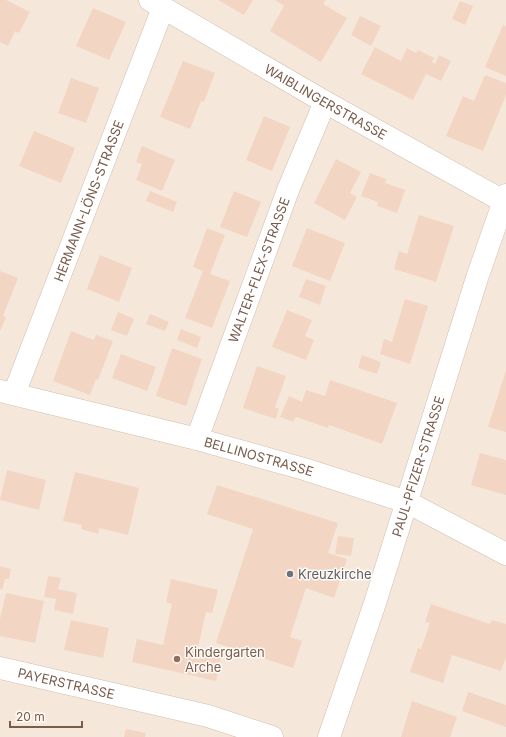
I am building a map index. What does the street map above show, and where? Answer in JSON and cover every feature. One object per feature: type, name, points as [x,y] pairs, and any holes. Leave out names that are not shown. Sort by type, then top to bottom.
[{"type":"street","name":"WAIBLINGERSTRASSE","points":[[157,4],[325,102],[505,198]]},
{"type":"street","name":"HERMANN-LÖNS-STRASSE","points":[[7,392],[157,4]]},
{"type":"street","name":"WALTER-FLEX-STRASSE","points":[[197,439],[288,190],[325,102]]},
{"type":"street","name":"PAUL-PFIZER-STRASSE","points":[[329,737],[375,603],[505,198]]},
{"type":"street","name":"BELLINOSTRASSE","points":[[7,392],[197,439],[304,469],[407,502],[506,554]]},
{"type":"street","name":"PAYERSTRASSE","points":[[0,668],[208,716],[272,737]]},
{"type":"shaded area","points":[[0,0],[506,0],[506,737],[0,737]]},
{"type":"building","points":[[0,0],[6,0],[30,12],[19,33],[15,31],[8,46],[0,42]]},
{"type":"building","points":[[218,0],[253,0],[244,15]]},
{"type":"building","points":[[275,0],[326,0],[323,4],[347,18],[321,62],[270,31],[284,6]]},
{"type":"building","points":[[460,1],[473,6],[465,25],[452,19]]},
{"type":"building","points":[[93,8],[126,22],[109,60],[76,46]]},
{"type":"building","points":[[360,16],[381,26],[371,46],[351,35]]},
{"type":"building","points":[[503,25],[506,26],[506,76],[485,67]]},
{"type":"building","points":[[375,47],[401,61],[407,48],[416,53],[418,50],[434,58],[432,62],[435,64],[439,55],[451,61],[441,81],[426,74],[413,100],[361,74]]},
{"type":"building","points":[[183,61],[215,73],[204,102],[201,101],[190,129],[160,117]]},
{"type":"building","points":[[485,75],[506,83],[506,95],[483,151],[446,136],[463,96],[474,101]]},
{"type":"building","points":[[71,78],[99,88],[86,123],[58,113]]},
{"type":"building","points":[[264,116],[290,127],[272,171],[246,160]]},
{"type":"building","points":[[34,131],[75,148],[61,183],[19,166]]},
{"type":"building","points":[[142,146],[175,160],[162,191],[136,180],[142,164],[136,162]]},
{"type":"building","points":[[336,159],[361,172],[350,193],[357,197],[345,220],[314,203]]},
{"type":"building","points":[[370,173],[386,179],[385,183],[405,190],[397,213],[377,206],[378,202],[361,196]]},
{"type":"building","points":[[150,191],[177,202],[173,212],[146,201]]},
{"type":"building","points":[[234,191],[261,202],[247,237],[220,227]]},
{"type":"building","points":[[419,215],[454,226],[436,282],[394,269],[399,251],[407,254]]},
{"type":"building","points":[[207,228],[225,235],[210,274],[230,281],[212,328],[185,318],[203,271],[193,267]]},
{"type":"building","points":[[307,228],[345,243],[330,281],[292,266]]},
{"type":"building","points":[[100,255],[132,268],[119,302],[87,289]]},
{"type":"building","points":[[0,271],[18,278],[3,316],[6,317],[0,331]]},
{"type":"building","points":[[306,279],[326,286],[320,305],[299,297]]},
{"type":"building","points":[[405,299],[428,306],[410,364],[380,354],[384,339],[392,342]]},
{"type":"building","points":[[287,310],[312,320],[305,336],[314,340],[306,360],[272,347]]},
{"type":"building","points":[[118,312],[134,319],[127,336],[111,330]]},
{"type":"building","points":[[150,314],[169,322],[165,331],[146,324]]},
{"type":"building","points":[[181,329],[201,337],[197,348],[177,340]]},
{"type":"building","points":[[71,331],[94,340],[96,335],[113,341],[98,380],[96,379],[90,395],[53,381]]},
{"type":"building","points":[[172,348],[202,359],[186,406],[156,396]]},
{"type":"building","points":[[121,354],[156,367],[147,391],[112,378]]},
{"type":"building","points":[[362,355],[381,362],[377,374],[358,368]]},
{"type":"building","points":[[257,366],[286,376],[275,407],[279,409],[276,419],[243,408]]},
{"type":"building","points":[[506,370],[506,432],[488,427]]},
{"type":"building","points":[[330,380],[397,403],[382,444],[329,425],[328,428],[296,417],[293,422],[280,417],[289,396],[302,402],[306,390],[325,396]]},
{"type":"building","points":[[480,453],[506,460],[506,495],[471,485]]},
{"type":"building","points":[[7,470],[46,480],[39,510],[0,500]]},
{"type":"building","points":[[75,472],[139,488],[128,535],[99,528],[98,534],[81,529],[82,525],[63,521]]},
{"type":"building","name":"Kreuzkirche","points":[[217,485],[338,523],[328,553],[347,559],[334,598],[306,588],[290,637],[302,641],[293,668],[216,643],[253,529],[207,514]]},
{"type":"building","points":[[338,536],[354,538],[351,556],[335,554]]},
{"type":"building","points":[[0,566],[11,569],[9,579],[5,579],[2,590],[0,589]]},
{"type":"building","points":[[48,576],[61,578],[58,589],[77,593],[73,614],[54,610],[56,599],[44,597]]},
{"type":"building","name":"Kindergarten Arche","points":[[171,579],[218,590],[212,613],[206,612],[197,652],[221,657],[216,681],[132,662],[137,639],[163,645],[172,604],[166,602]]},
{"type":"building","points":[[6,593],[44,601],[35,643],[0,636],[0,619]]},
{"type":"building","points":[[431,604],[490,624],[492,620],[506,624],[506,657],[501,671],[452,655],[443,683],[410,672],[418,648],[421,649],[430,623],[425,622]]},
{"type":"building","points":[[71,620],[109,628],[103,658],[64,650]]},
{"type":"building","points":[[468,692],[506,705],[506,727],[462,711]]},
{"type":"building","points":[[412,701],[457,717],[450,737],[401,737]]},
{"type":"building","points":[[126,729],[146,733],[145,737],[124,737]]},
{"type":"place","name":"Kreuzkirche","points":[[290,574]]},
{"type":"place","name":"Kindergarten Arche","points":[[177,659]]}]
